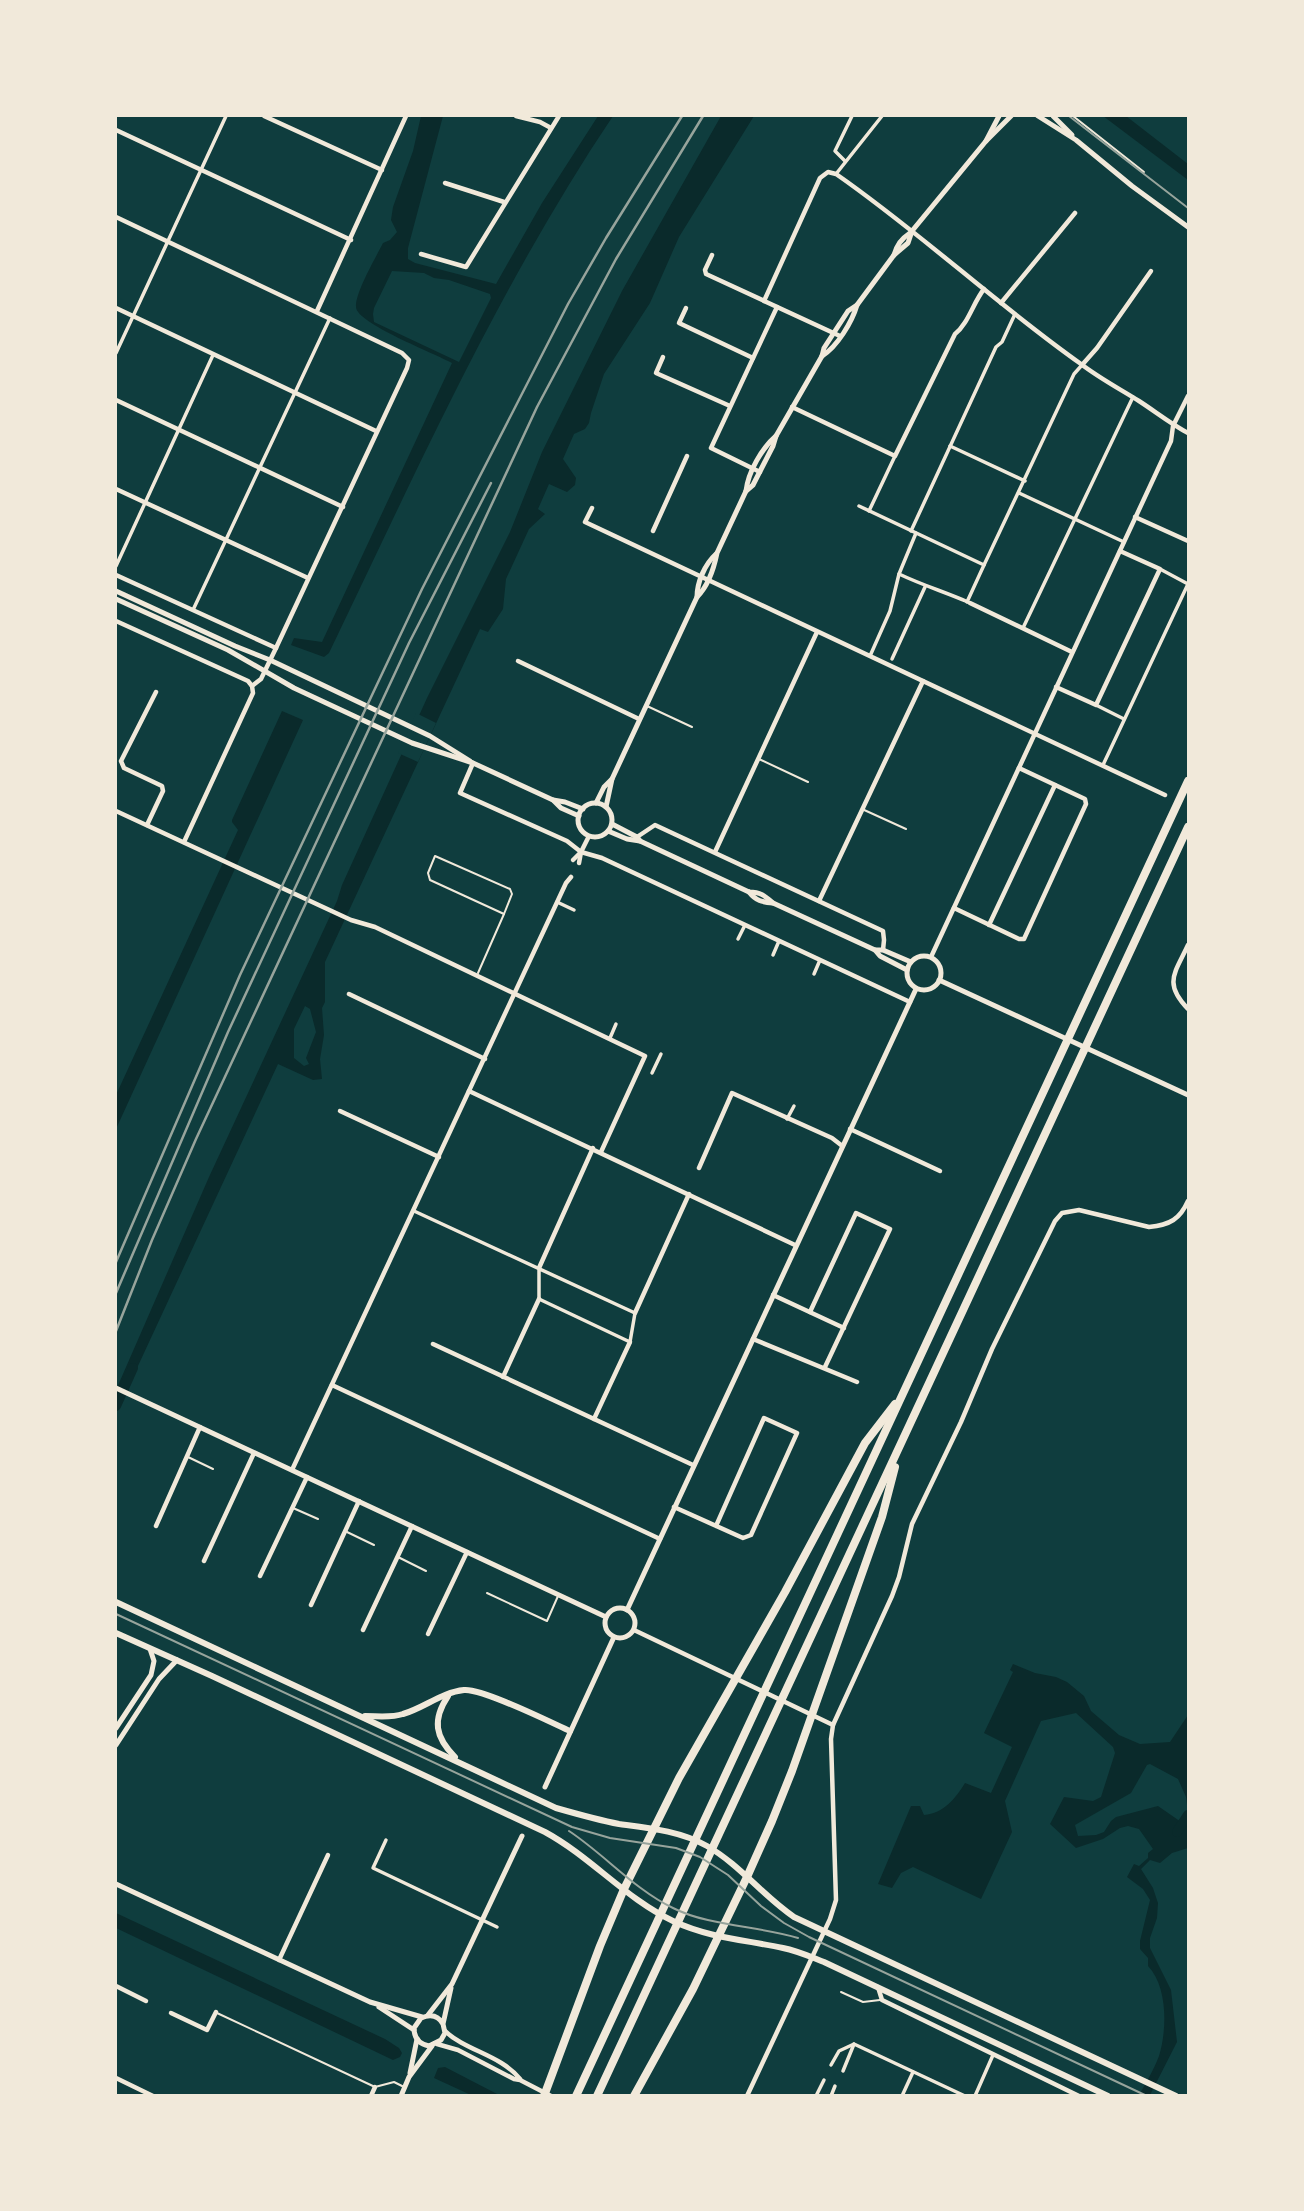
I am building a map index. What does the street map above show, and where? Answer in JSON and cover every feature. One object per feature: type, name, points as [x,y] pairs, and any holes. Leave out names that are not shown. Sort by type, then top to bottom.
[{"type":"highway","points":[[576,2095],[1188,781]]},
{"type":"highway","points":[[598,2093],[1188,827]]},
{"type":"highway","points":[[544,2095],[624,1889],[679,1778],[785,1592],[865,1443],[905,1390]]},
{"type":"highway","points":[[634,2095],[689,1997],[747,1877],[792,1771],[882,1517],[900,1446]]},
{"type":"main road","points":[[116,1602],[556,1808],[595,1819],[655,1829],[705,1845],[733,1864],[781,1908],[814,1927],[1176,2095]]},
{"type":"main road","points":[[116,1633],[563,1841],[652,1911],[676,1923],[717,1937],[802,1953],[1108,2095]]},
{"type":"main road","points":[[362,1716],[394,1716],[407,1713],[465,1689],[475,1690],[570,1731]]},
{"type":"main road","points":[[449,1694],[439,1709],[438,1725],[446,1748],[460,1762]]},
{"type":"street","points":[[116,353],[226,116]]},
{"type":"street","points":[[264,116],[382,170]]},
{"type":"street","points":[[317,311],[407,116]]},
{"type":"street","points":[[516,116],[540,122],[551,128]]},
{"type":"street","points":[[421,254],[466,267],[559,116]]},
{"type":"street","points":[[845,161],[835,151],[852,116]]},
{"type":"street","points":[[836,174],[882,116]]},
{"type":"street","points":[[986,141],[999,116]]},
{"type":"street","points":[[606,807],[612,779],[697,597],[697,588],[705,578],[709,560],[717,552],[746,491],[747,482],[757,470],[768,443],[776,436],[822,356],[829,352],[837,334],[894,255],[902,238],[912,231],[986,141],[1011,116]]},
{"type":"street","points":[[1038,116],[1076,140]]},
{"type":"street","points":[[1053,116],[1076,140],[1188,227]]},
{"type":"street","points":[[116,131],[351,240]]},
{"type":"street","points":[[764,301],[820,178],[828,172],[836,174],[879,204],[1082,365],[1153,410],[1173,426],[1188,433]]},
{"type":"street","points":[[445,183],[505,202]]},
{"type":"street","points":[[1001,303],[1075,213]]},
{"type":"street","points":[[116,217],[317,311],[402,353],[409,360],[265,671],[261,679],[252,686]]},
{"type":"street","points":[[712,255],[705,270],[706,274],[837,334]]},
{"type":"street","points":[[969,602],[1074,374],[1097,348],[1151,271]]},
{"type":"street","points":[[869,511],[955,334],[961,330],[984,289]]},
{"type":"street","points":[[757,470],[710,448],[777,307]]},
{"type":"street","points":[[116,308],[376,431]]},
{"type":"street","points":[[686,308],[679,323],[753,358]]},
{"type":"street","points":[[911,531],[996,347],[1002,342],[1015,314]]},
{"type":"street","points":[[193,611],[330,318]]},
{"type":"street","points":[[116,566],[214,355]]},
{"type":"street","points":[[663,357],[656,373],[730,407]]},
{"type":"street","points":[[931,957],[1171,441],[1173,426],[1188,396]]},
{"type":"street","points":[[1023,628],[1133,397]]},
{"type":"street","points":[[116,400],[342,507]]},
{"type":"street","points":[[791,407],[895,456]]},
{"type":"street","points":[[950,446],[1025,481]]},
{"type":"street","points":[[653,531],[687,456]]},
{"type":"street","points":[[116,489],[308,578]]},
{"type":"street","points":[[1019,494],[1124,542]]},
{"type":"street","points":[[859,506],[984,565]]},
{"type":"street","points":[[592,508],[585,522],[1165,795]]},
{"type":"street","points":[[1135,517],[1188,541]]},
{"type":"street","points":[[870,656],[890,611],[899,575],[916,533]]},
{"type":"street","points":[[1103,765],[1188,584],[1120,551]]},
{"type":"street","points":[[1096,705],[1160,569]]},
{"type":"street","points":[[116,575],[276,648]]},
{"type":"street","points":[[899,575],[969,602],[1072,652]]},
{"type":"street","points":[[892,659],[925,587]]},
{"type":"street","points":[[116,590],[430,736],[473,763],[553,800],[583,808]]},
{"type":"street","points":[[116,598],[228,650],[294,688],[403,739],[473,763]]},
{"type":"street","points":[[116,621],[248,681],[252,686],[253,693],[184,842]]},
{"type":"street","points":[[715,852],[817,632]]},
{"type":"street","points":[[518,661],[639,719]]},
{"type":"street","points":[[819,901],[923,681]]},
{"type":"street","points":[[1056,687],[1124,719]]},
{"type":"street","points":[[147,825],[163,791],[162,786],[124,768],[121,761],[156,692]]},
{"type":"street","points":[[473,763],[460,793],[567,841],[581,852],[602,858],[910,1002]]},
{"type":"street","points":[[954,908],[1024,939],[1086,803],[1085,800],[1019,768]]},
{"type":"street","points":[[596,803],[612,779]]},
{"type":"street","points":[[989,925],[1055,785]]},
{"type":"street","points":[[553,800],[561,808],[579,816]]},
{"type":"street","points":[[596,803],[606,807],[612,815],[612,824],[608,831],[597,837],[589,836],[580,828],[579,816],[583,808],[596,803]]},
{"type":"street","points":[[116,811],[351,920],[375,927],[478,974],[645,1056],[601,1152]]},
{"type":"street","points":[[612,824],[749,892],[761,893],[773,904],[874,950],[906,970]]},
{"type":"street","points":[[608,831],[627,839],[639,839],[655,825],[883,931],[883,950]]},
{"type":"street","points":[[576,861],[589,836]]},
{"type":"street","points":[[292,1470],[569,876]]},
{"type":"street","points":[[557,902],[574,911]]},
{"type":"street","points":[[738,939],[745,925]]},
{"type":"street","points":[[773,955],[779,941]]},
{"type":"street","points":[[1188,945],[1173,977],[1173,988],[1188,1009]]},
{"type":"street","points":[[874,950],[883,950],[911,962]]},
{"type":"street","points":[[924,956],[931,957],[940,967],[939,980],[932,988],[916,989],[908,980],[906,970],[911,962],[924,956]]},
{"type":"street","points":[[814,974],[820,960]]},
{"type":"street","points":[[939,980],[1188,1095]]},
{"type":"street","points":[[626,1609],[916,989]]},
{"type":"street","points":[[349,994],[485,1059]]},
{"type":"street","points":[[610,1038],[616,1024]]},
{"type":"street","points":[[652,1073],[661,1054]]},
{"type":"street","points":[[470,1091],[795,1245]]},
{"type":"street","points":[[699,1168],[733,1093],[841,1145]]},
{"type":"street","points":[[787,1119],[794,1106]]},
{"type":"street","points":[[340,1111],[439,1157]]},
{"type":"street","points":[[849,1129],[940,1171]]},
{"type":"street","points":[[503,1377],[539,1299],[539,1268],[593,1148]]},
{"type":"street","points":[[594,1419],[631,1342],[635,1312],[689,1194]]},
{"type":"street","points":[[747,2095],[830,1919],[837,1893],[831,1739],[833,1725],[892,1596],[912,1524],[961,1422],[992,1349],[1055,1221],[1062,1213],[1079,1209],[1149,1227],[1158,1226],[1176,1220],[1188,1201]]},
{"type":"street","points":[[414,1211],[635,1312]]},
{"type":"street","points":[[810,1312],[856,1213],[890,1229],[824,1367]]},
{"type":"street","points":[[773,1295],[844,1328]]},
{"type":"street","points":[[539,1299],[631,1342]]},
{"type":"street","points":[[752,1339],[857,1382]]},
{"type":"street","points":[[433,1344],[693,1465]]},
{"type":"street","points":[[332,1385],[660,1539]]},
{"type":"street","points":[[116,1388],[606,1617]]},
{"type":"street","points":[[674,1507],[716,1526],[743,1538],[751,1535],[797,1433],[764,1418],[716,1526]]},
{"type":"street","points":[[156,1526],[200,1427]]},
{"type":"street","points":[[204,1561],[254,1453]]},
{"type":"street","points":[[260,1576],[307,1477]]},
{"type":"street","points":[[311,1605],[359,1501]]},
{"type":"street","points":[[363,1630],[412,1526]]},
{"type":"street","points":[[428,1634],[467,1552]]},
{"type":"street","points":[[617,1608],[626,1609],[634,1618],[634,1630],[627,1637],[614,1637],[606,1628],[606,1617],[617,1608]]},
{"type":"street","points":[[634,1630],[833,1725]]},
{"type":"street","points":[[545,1787],[614,1637]]},
{"type":"street","points":[[116,1728],[150,1675],[154,1661],[149,1649]]},
{"type":"street","points":[[116,1745],[159,1679],[177,1660]]},
{"type":"street","points":[[409,2077],[443,2038],[452,1984],[523,1836]]},
{"type":"street","points":[[386,1840],[373,1868],[497,1927]]},
{"type":"street","points":[[279,1960],[328,1855]]},
{"type":"street","points":[[116,1884],[370,2002],[414,2031],[417,2039],[424,2045],[458,2049],[551,2095]]},
{"type":"street","points":[[414,2031],[417,2021],[425,2016],[452,1984]]},
{"type":"street","points":[[116,1986],[146,2001]]},
{"type":"street","points":[[878,1987],[882,2000],[1079,2095]]},
{"type":"street","points":[[370,2002],[437,2017],[456,2039],[496,2061],[516,2074],[520,2080]]},
{"type":"street","points":[[171,2013],[207,2030],[216,2012]]},
{"type":"street","points":[[401,2095],[409,2077],[417,2039]]},
{"type":"street","points":[[831,2065],[839,2051],[854,2044]]},
{"type":"street","points":[[843,2071],[854,2044]]},
{"type":"street","points":[[854,2044],[965,2095]]},
{"type":"street","points":[[975,2095],[993,2055]]},
{"type":"street","points":[[902,2095],[913,2072]]},
{"type":"street","points":[[116,2078],[153,2095]]},
{"type":"street","points":[[816,2095],[824,2080]]},
{"type":"street","points":[[831,2095],[835,2086]]},
{"type":"street","points":[[371,2095],[375,2087]]},
{"type":"lane","points":[[1073,116],[1144,172]]},
{"type":"lane","points":[[646,706],[692,727]]},
{"type":"lane","points":[[758,759],[808,782]]},
{"type":"lane","points":[[862,809],[906,829]]},
{"type":"lane","points":[[478,974],[504,914],[512,894],[510,889],[435,856],[428,873],[430,880],[504,914]]},
{"type":"lane","points":[[187,1457],[213,1469]]},
{"type":"lane","points":[[292,1508],[318,1520]]},
{"type":"lane","points":[[345,1531],[374,1545]]},
{"type":"lane","points":[[398,1557],[426,1571]]},
{"type":"lane","points":[[487,1593],[547,1621],[558,1595]]},
{"type":"lane","points":[[841,1992],[863,2002],[882,2000]]},
{"type":"lane","points":[[216,2012],[375,2087],[394,2082],[405,2087]]},
{"type":"water","points":[[421,116],[443,116],[408,248],[408,259],[496,284],[542,203],[598,116],[613,116],[533,245],[497,311],[329,653],[324,657],[291,645],[294,638],[322,642],[452,363],[382,329],[359,314],[356,307],[362,284],[383,243],[397,232],[391,220],[393,207],[413,151]],"holes":[[[392,271],[424,273],[490,294],[491,298],[459,362],[374,322],[374,308]]]},
{"type":"water","points":[[721,116],[754,116],[679,237],[650,303],[604,374],[589,423],[585,429],[574,434],[563,459],[576,478],[575,485],[567,492],[549,484],[538,509],[545,514],[529,529],[506,579],[503,609],[488,632],[480,629],[325,962],[325,1002],[322,1008],[324,1035],[320,1059],[322,1079],[313,1080],[278,1064],[131,1381],[125,1378],[116,1399],[116,1390],[209,1177],[337,901],[427,698],[510,532],[542,452],[622,291]],"holes":[[[305,1006],[310,1009],[316,1032],[306,1058],[309,1064],[304,1066],[294,1058],[294,1029]]]},
{"type":"water","points":[[1103,116],[1126,116],[1188,164],[1188,180]]},
{"type":"water","points":[[282,711],[303,720],[116,1129],[116,1095],[238,830],[232,820]]},
{"type":"water","points":[[1013,1664],[1067,1682],[1084,1696],[1091,1711],[1119,1735],[1140,1744],[1170,1742],[1188,1715],[1188,1813],[1186,1797],[1178,1779],[1150,1764],[1131,1793],[1075,1825],[1078,1836],[1096,1835],[1104,1832],[1116,1817],[1158,1806],[1184,1824],[1188,1821],[1188,1848],[1172,1853],[1160,1863],[1150,1860],[1141,1869],[1153,1888],[1158,1903],[1150,1948],[1171,1990],[1177,2042],[1150,2095],[1139,2095],[1159,2056],[1164,2009],[1155,1975],[1148,1966],[1148,1958],[1140,1949],[1150,1900],[1143,1889],[1127,1877],[1134,1864],[1139,1866],[1153,1849],[1139,1829],[1128,1826],[1103,1839],[1076,1848],[1050,1824],[1064,1797],[1093,1801],[1101,1797],[1115,1753],[1113,1747],[1076,1713],[1041,1721],[1005,1801],[1012,1832],[981,1899],[913,1867],[901,1873],[892,1888],[878,1884],[911,1806],[920,1806],[924,1815],[931,1814],[953,1800],[965,1783],[991,1793],[1012,1747],[984,1733],[1013,1672],[1010,1670]]},
{"type":"water","points":[[116,1913],[385,2039],[402,2053],[393,2060],[116,1928]]},
{"type":"water","points":[[445,2067],[499,2095],[471,2095],[434,2078],[438,2068]]},
{"type":"pier","points":[[416,713],[436,723],[418,762],[398,753]]},
{"type":"waterway","points":[[116,1406],[133,1368]]},
{"type":"waterway","points":[[1177,1832],[1188,1815]]},
{"type":"tram line","points":[[1069,116],[1188,208]]},
{"type":"tram line","points":[[116,1614],[572,1827],[610,1838],[676,1848],[700,1857],[728,1875],[784,1923],[809,1937],[1147,2096]]},
{"type":"tram line","points":[[569,1831],[646,1892],[673,1908],[702,1919],[798,1938]]},
{"type":"railway","points":[[116,1262],[240,975],[422,589],[568,304],[682,116]]},
{"type":"railway","points":[[116,1331],[196,1139],[537,407],[616,259],[703,116]]},
{"type":"railway","points":[[116,1293],[228,1032],[409,643],[491,483]]}]
